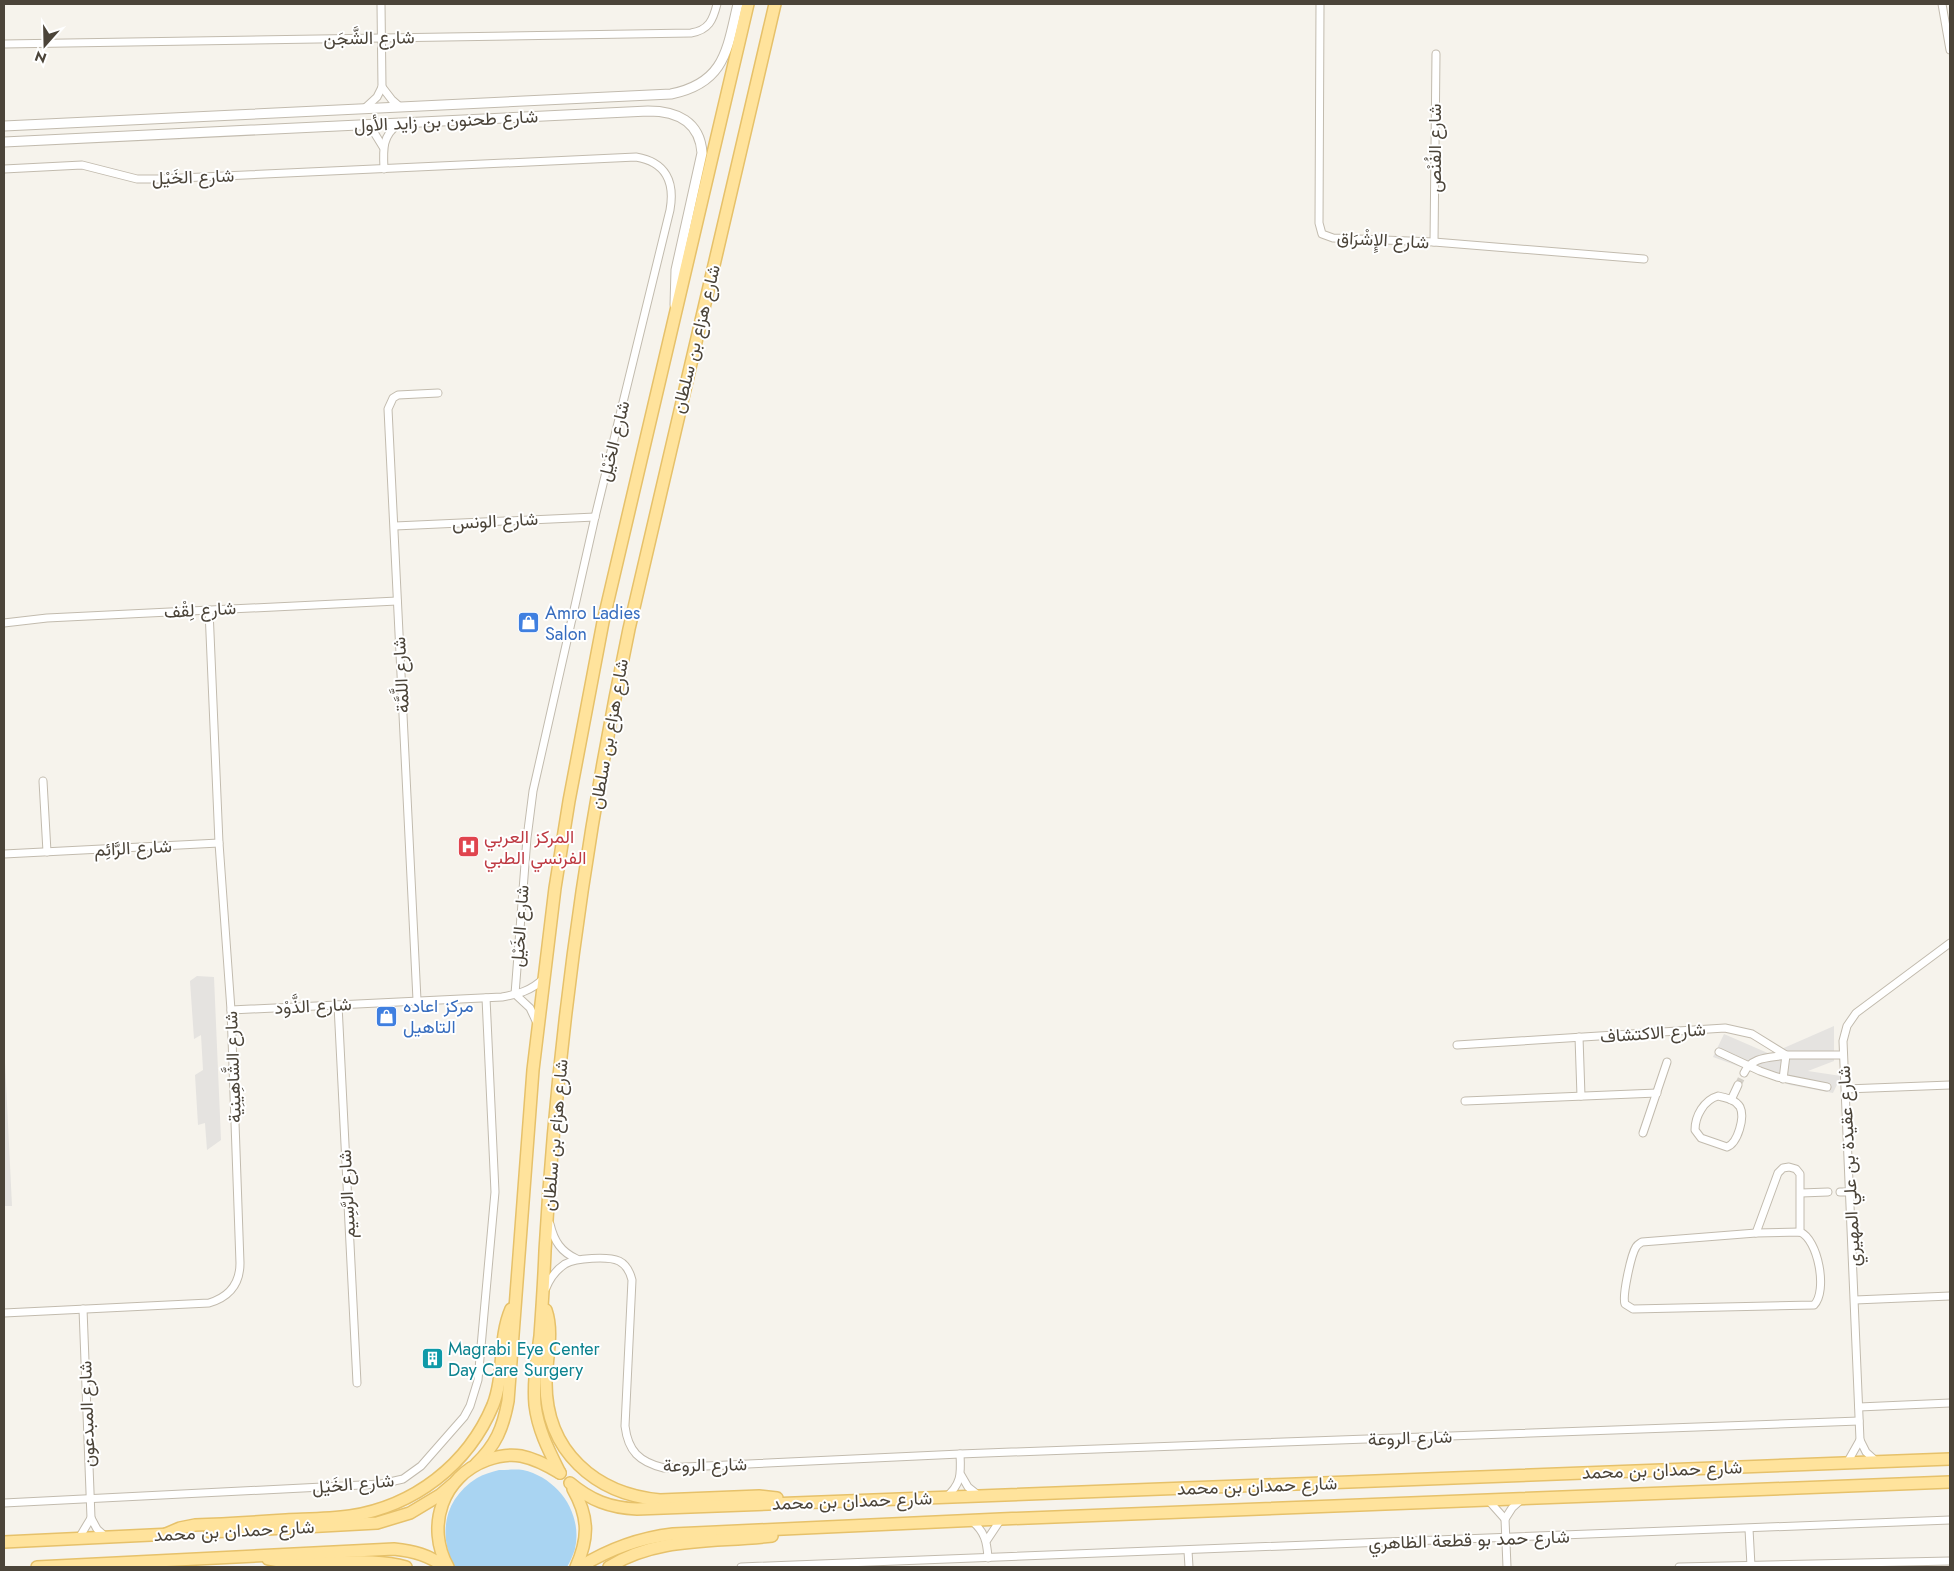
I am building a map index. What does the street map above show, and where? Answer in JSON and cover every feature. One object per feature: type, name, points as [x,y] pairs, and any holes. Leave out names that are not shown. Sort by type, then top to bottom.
[{"type":"main road","name":"شارع هزاع بن سلطان","points":[[476,1464],[490,1451],[505,1419],[509,1393],[527,1139],[538,1026],[554,888],[567,810],[599,641],[748,4]]},
{"type":"main road","name":"شارع هزاع بن سلطان","points":[[560,1473],[544,1441],[535,1405],[534,1387],[543,1298],[547,1213],[571,964],[581,891],[609,722],[678,411],[715,264],[775,4]]},
{"type":"main road","points":[[543,1298],[549,1335],[546,1384],[550,1417],[564,1446],[574,1460],[591,1476],[612,1489],[644,1498],[660,1500],[759,1496],[787,1499],[800,1503]]},
{"type":"main road","points":[[166,1534],[180,1528],[195,1525],[350,1516],[385,1507],[418,1492],[450,1468],[464,1453],[486,1420],[498,1386],[506,1322],[516,1301]]},
{"type":"main road","points":[[476,1464],[497,1456],[520,1456],[541,1461],[560,1473],[570,1483],[582,1504],[587,1527],[584,1550],[576,1567]]},
{"type":"main road","name":"شارع حمدان بن محمد","points":[[570,1483],[594,1500],[637,1510],[1950,1458]]},
{"type":"main road","name":"شارع حمدان بن محمد","points":[[4,1542],[377,1523],[410,1513],[440,1495],[476,1464]]},
{"type":"main road","name":"شارع حمدان بن محمد","points":[[580,1567],[621,1546],[660,1536],[802,1527],[1950,1482]]},
{"type":"main road","points":[[448,1567],[438,1538],[438,1519],[443,1501],[453,1484]]},
{"type":"main road","points":[[609,1567],[651,1548],[676,1544],[773,1536],[802,1527]]},
{"type":"main road","name":"شارع حمدان بن محمد","points":[[37,1567],[394,1549],[426,1556],[444,1567]]},
{"type":"main road","points":[[251,1556],[286,1563],[369,1563],[406,1567]]},
{"type":"street","points":[[365,108],[374,101],[382,87],[381,4]]},
{"type":"street","name":"شارع الشَّجَن","points":[[4,44],[691,33],[700,32],[708,27],[713,19],[717,4]]},
{"type":"street","name":"شارع طحنون بن زايد الأول","points":[[4,126],[670,94],[682,92],[701,83],[718,67],[726,50],[738,4]]},
{"type":"street","name":"شارع الإِشْرَاق","points":[[1320,4],[1320,229],[1322,234],[1333,238],[1434,242],[1644,259]]},
{"type":"street","points":[[1942,4],[1950,50]]},
{"type":"street","name":"شارع الفُنْص","points":[[1434,242],[1436,54]]},
{"type":"street","points":[[382,87],[400,107]]},
{"type":"street","name":"شارع طحنون بن زايد الأول","points":[[4,142],[648,111],[668,112],[686,121],[698,137],[702,153],[676,270],[674,293],[676,312]]},
{"type":"street","points":[[384,168],[383,147],[388,133],[399,124]]},
{"type":"street","points":[[363,125],[375,134],[383,147]]},
{"type":"street","name":"شارع الخَيْل","points":[[4,169],[82,165],[131,178],[154,180],[636,157],[652,161],[668,177],[672,199],[670,210],[595,516],[533,791],[527,838],[515,994]]},
{"type":"street","name":"شارع اللَّمَّة","points":[[417,1000],[388,409],[389,403],[398,396],[438,393]]},
{"type":"street","name":"شارع الونس","points":[[395,526],[595,516]]},
{"type":"street","name":"شارع لِقْف","points":[[4,623],[46,618],[397,601]]},
{"type":"street","name":"شارع الشَّاهِينِية","points":[[4,1313],[209,1303],[228,1294],[236,1283],[240,1263],[231,1010],[219,844],[209,610]]},
{"type":"street","points":[[43,781],[47,852]]},
{"type":"street","name":"شارع الرَّائِم","points":[[4,854],[219,844]]},
{"type":"street","name":"شارع عقيدة بن علي المهيري","points":[[1860,1440],[1843,1055],[1844,1033],[1856,1013],[1950,943]]},
{"type":"street","name":"شارع الذَّوْد","points":[[231,1010],[486,998],[515,994],[530,989],[543,979]]},
{"type":"street","points":[[515,994],[530,1008],[538,1026]]},
{"type":"street","name":"شارع الخَيْل","points":[[4,1503],[268,1491],[392,1483],[403,1479],[417,1470],[456,1428],[470,1406],[478,1380],[495,1192],[486,998]]},
{"type":"street","name":"شارع الرَّسِيم","points":[[338,1005],[357,1383]]},
{"type":"street","name":"شارع الاكتشاف","points":[[1457,1045],[1725,1028],[1752,1034],[1786,1055]]},
{"type":"street","points":[[1580,1037],[1581,1096]]},
{"type":"street","points":[[1720,1052],[1746,1069],[1783,1079],[1827,1087]]},
{"type":"street","points":[[1783,1079],[1786,1055]]},
{"type":"street","points":[[1746,1069],[1765,1057],[1843,1055]]},
{"type":"street","points":[[1643,1133],[1667,1062]]},
{"type":"street","points":[[1731,1100],[1738,1085]]},
{"type":"street","points":[[1846,1089],[1950,1085]]},
{"type":"street","points":[[1465,1101],[1657,1093]]},
{"type":"street","points":[[1718,1096],[1731,1100],[1739,1106],[1742,1112],[1742,1119],[1732,1145],[1724,1147],[1699,1136],[1695,1130],[1695,1125],[1707,1102],[1718,1096]]},
{"type":"street","points":[[1756,1233],[1780,1170],[1789,1167],[1798,1171],[1801,1177],[1800,1232]]},
{"type":"street","points":[[1801,1193],[1828,1192]]},
{"type":"street","points":[[1840,1192],[1850,1192]]},
{"type":"street","points":[[547,1213],[558,1246],[564,1252],[577,1259]]},
{"type":"street","points":[[1800,1232],[1808,1237],[1820,1269],[1820,1293],[1814,1305],[1633,1309],[1625,1304],[1624,1295],[1635,1248],[1642,1242],[1756,1233],[1800,1232]]},
{"type":"street","points":[[543,1298],[550,1280],[558,1269],[577,1259]]},
{"type":"street","name":"شارع الروعة","points":[[577,1259],[611,1259],[619,1261],[630,1272],[632,1280],[625,1426],[627,1438],[632,1450],[641,1459],[651,1465],[664,1468],[960,1454],[1859,1421]]},
{"type":"street","points":[[1855,1300],[1950,1296]]},
{"type":"street","name":"شارع المبدعون","points":[[83,1309],[91,1518]]},
{"type":"street","points":[[1859,1407],[1950,1404]]},
{"type":"street","points":[[1860,1440],[1866,1452],[1876,1462]]},
{"type":"street","points":[[1847,1462],[1860,1440]]},
{"type":"street","points":[[960,1454],[961,1475],[968,1487],[979,1496]]},
{"type":"street","points":[[944,1498],[954,1488],[961,1475]]},
{"type":"street","points":[[1507,1567],[1505,1519],[1512,1508],[1522,1499]]},
{"type":"street","points":[[1489,1501],[1505,1519]]},
{"type":"street","points":[[91,1518],[97,1529],[106,1537]]},
{"type":"street","points":[[79,1538],[91,1518]]},
{"type":"street","points":[[987,1540],[1001,1519]]},
{"type":"street","name":"شارع حمد بو قطعة الظاهري","points":[[741,1567],[1950,1520]]},
{"type":"street","points":[[972,1521],[987,1540],[988,1558]]},
{"type":"street","points":[[1749,1529],[1751,1566]]},
{"type":"street","points":[[1188,1551],[1189,1567]]},
{"type":"street","points":[[1679,1567],[1800,1566],[1950,1561]]},
{"type":"shaded area","points":[[197,976],[214,977],[221,1140],[207,1150],[205,1123],[198,1125],[195,1075],[203,1070],[201,1035],[194,1039],[190,981]]},
{"type":"shaded area","points":[[1834,1026],[1834,1061],[1808,1071],[1841,1076],[1833,1093],[1790,1085],[1713,1057],[1724,1034],[1770,1054]]},
{"type":"shaded area","points":[[4,1042],[12,1206],[4,1206]]},
{"type":"water","points":[[499,1470],[523,1470],[536,1474],[557,1489],[565,1499],[575,1523],[576,1536],[575,1549],[567,1567],[454,1567],[446,1542],[447,1518],[451,1506],[466,1486],[485,1474]]},
{"type":"tunnel","points":[[1738,1085],[1744,1073]]},
{"type":"place","name":"Amro Ladies Salon","points":[[529,623]]},
{"type":"place","name":"المركز العربي الفرنسي الطبي","points":[[468,847]]},
{"type":"place","name":"مركز اعاده التاهيل","points":[[387,1016]]},
{"type":"place","name":"Magrabi Eye Center Day Care Surgery","points":[[432,1359]]}]
